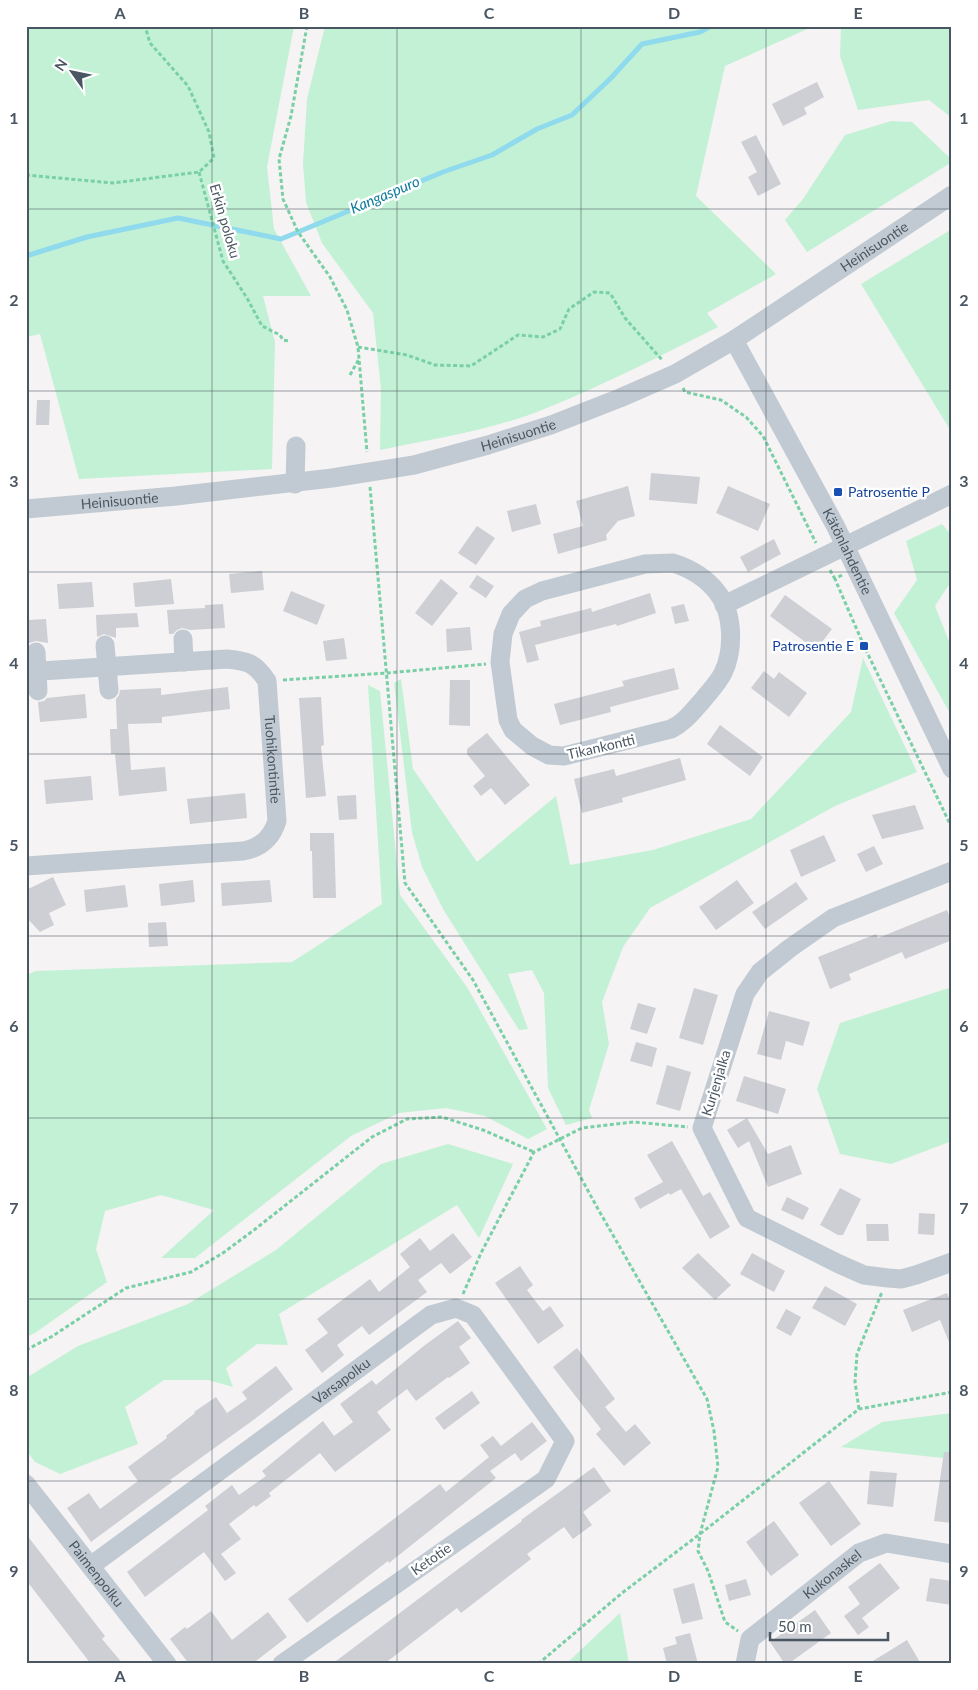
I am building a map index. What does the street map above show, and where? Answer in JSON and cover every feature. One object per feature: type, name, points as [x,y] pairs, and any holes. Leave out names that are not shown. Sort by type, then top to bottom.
[{"type":"street","name":"Heinisuontie","points":[[26,509],[295,484],[414,465],[488,445],[560,422],[675,374],[734,340],[952,195]]},
{"type":"street","name":"Kätönlahdentie","points":[[734,340],[836,527],[952,769]]},
{"type":"street","points":[[295,484],[296,446]]},
{"type":"street","points":[[724,604],[952,494]]},
{"type":"street","name":"Tikankontti","points":[[673,563],[686,567],[709,583],[718,593],[724,604],[730,626],[729,657],[722,674],[681,725],[671,730],[645,737],[564,756],[549,755],[522,739],[513,730],[508,720],[500,662],[503,634],[516,607],[535,594],[645,564],[673,563]]},
{"type":"street","points":[[183,639],[184,662]]},
{"type":"street","points":[[105,645],[109,690]]},
{"type":"street","points":[[36,652],[32,672],[38,691]]},
{"type":"street","points":[[32,672],[227,659],[244,660],[258,668],[267,681]]},
{"type":"street","name":"Tuohikontintie","points":[[26,866],[244,851],[254,849],[262,843],[274,832],[277,821],[267,681]]},
{"type":"street","name":"Kurjenjalka","points":[[952,871],[833,918],[760,972],[745,994],[702,1128],[747,1218],[864,1275],[901,1278],[916,1275],[952,1262]]},
{"type":"street","name":"Ketotie","points":[[282,1664],[546,1479],[565,1441],[473,1315],[456,1308]]},
{"type":"street","name":"Varsapolku","points":[[92,1566],[431,1315],[456,1308]]},
{"type":"street","name":"Paimenpolku","points":[[26,1484],[167,1664]]},
{"type":"street","name":"Kukonaskel","points":[[750,1639],[859,1553],[886,1543],[952,1554]]},
{"type":"street","points":[[745,1664],[750,1639]]},
{"type":"path","name":"Erkin poloku","points":[[26,175],[114,183],[199,172],[214,158],[210,132],[188,86],[150,43],[145,26]]},
{"type":"path","points":[[307,26],[290,116],[279,159],[283,198],[298,232],[330,277],[347,310],[358,347],[367,452]]},
{"type":"path","name":"Erkin poloku","points":[[199,172],[223,261],[247,298],[262,326],[280,335],[283,340],[289,341]]},
{"type":"path","points":[[358,347],[407,355],[434,365],[471,366],[518,336],[543,337],[560,329],[569,309],[594,292],[610,292],[625,318],[675,374],[684,392],[721,400],[746,418],[763,436],[834,579],[864,646],[952,828]]},
{"type":"path","points":[[350,375],[359,359]]},
{"type":"path","points":[[370,486],[405,883],[474,980],[598,1209],[706,1400],[714,1431],[718,1467],[700,1534],[698,1551],[708,1571],[725,1622],[750,1639]]},
{"type":"path","points":[[834,579],[855,569]]},
{"type":"path","points":[[267,681],[387,673],[500,662]]},
{"type":"path","points":[[26,1350],[52,1337],[126,1288],[191,1272],[223,1253],[372,1137],[407,1119],[442,1117],[483,1130],[534,1152]]},
{"type":"path","points":[[456,1308],[481,1253],[534,1152],[582,1128],[634,1122],[702,1128]]},
{"type":"path","points":[[858,1409],[855,1382],[858,1354],[888,1278]]},
{"type":"path","points":[[538,1664],[622,1592],[700,1534],[858,1409],[952,1392]]},
{"type":"green space","points":[[26,26],[294,26],[267,167],[274,229],[311,296],[263,296],[275,342],[272,469],[79,479],[40,334],[26,337]]},
{"type":"green space","points":[[325,26],[814,26],[725,66],[696,196],[776,274],[707,313],[718,327],[587,391],[542,410],[503,423],[380,450],[381,389],[373,313],[322,243],[306,202],[303,164],[307,99]]},
{"type":"green space","points":[[841,26],[952,26],[952,118],[929,100],[858,110],[840,56]]},
{"type":"green space","points":[[891,121],[912,122],[952,162],[807,252],[785,220],[803,199],[845,135]]},
{"type":"green space","points":[[952,229],[952,433],[861,284]]},
{"type":"green space","points":[[942,524],[952,536],[952,580],[935,606],[952,649],[952,717],[894,613],[917,580],[906,541]]},
{"type":"green space","points":[[863,658],[917,772],[835,806],[650,908],[623,947],[602,1002],[609,1044],[589,1110],[592,1118],[566,1125],[548,1088],[544,993],[532,970],[508,974],[528,1029],[519,1030],[443,909],[422,867],[412,832],[394,683],[401,679],[413,769],[477,862],[556,796],[570,865],[653,850],[751,819],[851,712]]},
{"type":"green space","points":[[368,685],[380,691],[400,895],[467,987],[547,1129],[528,1139],[485,1116],[446,1108],[399,1113],[351,1136],[195,1258],[161,1258],[214,1210],[161,1195],[105,1211],[96,1249],[107,1282],[35,1333],[26,1337],[26,975],[36,971],[292,962],[382,904]]},
{"type":"green space","points":[[952,987],[952,1141],[891,1164],[840,1154],[817,1089],[840,1023]]},
{"type":"green space","points":[[448,1144],[513,1164],[479,1238],[457,1205],[279,1314],[288,1345],[257,1344],[226,1368],[233,1387],[208,1380],[164,1380],[125,1407],[138,1444],[60,1474],[35,1462],[26,1450],[26,1378],[78,1346],[188,1304],[276,1250],[381,1164]]},
{"type":"green space","points":[[952,1413],[952,1459],[841,1447],[882,1422]]},
{"type":"green space","points":[[620,1613],[629,1664],[566,1664]]},
{"type":"building","points":[[817,82],[824,97],[804,108],[807,114],[783,126],[772,104]]},
{"type":"building","points":[[756,135],[781,184],[758,196],[748,177],[757,172],[741,142]]},
{"type":"building","points":[[37,400],[50,400],[49,425],[36,425]]},
{"type":"building","points":[[651,473],[700,477],[697,504],[649,500]]},
{"type":"building","points":[[628,486],[635,516],[618,521],[606,535],[607,540],[558,554],[553,534],[583,526],[576,501]]},
{"type":"building","points":[[728,486],[770,504],[758,531],[716,513]]},
{"type":"building","points":[[536,504],[541,524],[512,532],[507,511]]},
{"type":"building","points":[[477,526],[495,538],[476,565],[458,553]]},
{"type":"building","points":[[774,539],[781,554],[748,572],[740,557]]},
{"type":"building","points":[[262,571],[264,590],[231,593],[229,574]]},
{"type":"building","points":[[477,575],[494,586],[486,598],[469,587]]},
{"type":"building","points":[[171,579],[174,604],[135,607],[133,583]]},
{"type":"building","points":[[441,579],[458,593],[432,626],[415,613]]},
{"type":"building","points":[[92,582],[94,607],[59,609],[57,584]]},
{"type":"building","points":[[291,591],[325,605],[317,625],[283,611]]},
{"type":"building","points":[[650,593],[656,613],[617,626],[616,624],[535,645],[539,660],[527,663],[519,632],[541,626],[540,621],[591,608],[592,612]]},
{"type":"building","points":[[785,595],[832,629],[816,650],[770,616]]},
{"type":"building","points":[[223,604],[225,628],[190,630],[182,628],[173,634],[169,634],[167,610],[205,608],[205,605]]},
{"type":"building","points":[[684,604],[689,621],[675,624],[671,607]]},
{"type":"building","points":[[137,613],[139,627],[116,628],[116,638],[104,634],[97,637],[96,615]]},
{"type":"building","points":[[46,619],[48,643],[36,641],[29,643],[28,620]]},
{"type":"building","points":[[470,627],[472,650],[447,652],[446,629]]},
{"type":"building","points":[[344,638],[347,659],[326,661],[323,641]]},
{"type":"building","points":[[674,668],[679,689],[610,707],[611,712],[560,725],[554,704],[624,686],[622,681]]},
{"type":"building","points":[[764,671],[774,679],[779,672],[807,693],[789,717],[751,688]]},
{"type":"building","points":[[450,680],[470,680],[470,726],[449,725]]},
{"type":"building","points":[[228,687],[230,709],[162,717],[162,723],[128,724],[131,770],[165,767],[167,791],[119,796],[115,754],[111,754],[110,729],[117,729],[116,699],[120,690],[161,688],[161,695]]},
{"type":"building","points":[[85,694],[87,718],[40,722],[38,702],[44,701],[47,698]]},
{"type":"building","points":[[321,697],[324,745],[321,746],[326,796],[306,798],[299,698]]},
{"type":"building","points":[[720,725],[763,757],[750,776],[707,744]]},
{"type":"building","points":[[487,733],[530,785],[505,805],[491,788],[481,796],[473,786],[485,776],[467,754],[467,749]]},
{"type":"building","points":[[680,758],[686,780],[622,798],[623,802],[582,813],[574,779],[614,769],[616,776]]},
{"type":"building","points":[[91,776],[93,800],[46,804],[44,780]]},
{"type":"building","points":[[245,793],[247,818],[190,824],[187,799]]},
{"type":"building","points":[[356,795],[357,819],[339,820],[337,796]]},
{"type":"building","points":[[915,805],[924,829],[882,839],[872,815]]},
{"type":"building","points":[[310,833],[334,833],[336,898],[313,898]]},
{"type":"building","points":[[824,835],[836,861],[801,877],[790,850]]},
{"type":"building","points":[[874,846],[883,864],[866,872],[857,854]]},
{"type":"building","points":[[53,877],[66,905],[49,913],[54,925],[40,932],[26,917],[26,890]]},
{"type":"building","points":[[193,880],[195,902],[161,906],[159,884]]},
{"type":"building","points":[[270,880],[272,902],[222,906],[221,883]]},
{"type":"building","points":[[737,880],[754,903],[716,930],[699,907]]},
{"type":"building","points":[[796,882],[808,899],[765,929],[752,912]]},
{"type":"building","points":[[125,885],[128,907],[86,912],[84,890]]},
{"type":"building","points":[[947,910],[952,923],[952,940],[905,959],[902,952],[849,974],[851,980],[830,989],[818,957],[876,934],[878,938]]},
{"type":"building","points":[[166,922],[168,946],[149,947],[148,923]]},
{"type":"building","points":[[694,988],[718,995],[703,1045],[679,1038]]},
{"type":"building","points":[[638,1003],[656,1008],[647,1034],[630,1029]]},
{"type":"building","points":[[769,1011],[810,1022],[803,1046],[786,1041],[781,1060],[757,1054]]},
{"type":"building","points":[[636,1042],[657,1048],[652,1067],[630,1061]]},
{"type":"building","points":[[667,1065],[691,1072],[680,1111],[656,1104]]},
{"type":"building","points":[[744,1076],[786,1089],[778,1114],[736,1101]]},
{"type":"building","points":[[747,1118],[768,1154],[791,1145],[802,1174],[768,1187],[749,1141],[738,1148],[727,1130]]},
{"type":"building","points":[[672,1141],[703,1196],[710,1192],[730,1227],[710,1239],[681,1189],[670,1195],[669,1193],[640,1209],[634,1198],[663,1182],[647,1155]]},
{"type":"building","points":[[840,1188],[861,1199],[843,1235],[838,1235],[820,1225]]},
{"type":"building","points":[[787,1197],[809,1208],[803,1220],[781,1210]]},
{"type":"building","points":[[919,1213],[935,1214],[934,1235],[918,1234]]},
{"type":"building","points":[[866,1224],[888,1224],[889,1241],[867,1241]]},
{"type":"building","points":[[453,1233],[472,1257],[450,1274],[441,1263],[418,1280],[427,1292],[369,1335],[362,1326],[337,1345],[344,1355],[322,1373],[305,1350],[328,1333],[317,1319],[370,1279],[379,1292],[410,1267],[400,1254],[420,1238],[430,1251]]},
{"type":"building","points":[[698,1253],[731,1285],[715,1300],[682,1268]]},
{"type":"building","points":[[752,1253],[785,1271],[774,1292],[740,1274]]},
{"type":"building","points":[[520,1266],[533,1285],[527,1290],[543,1311],[550,1306],[564,1326],[538,1344],[495,1283]]},
{"type":"building","points":[[825,1286],[857,1304],[845,1326],[812,1308]]},
{"type":"building","points":[[947,1293],[952,1305],[951,1347],[940,1320],[912,1332],[903,1310]]},
{"type":"building","points":[[786,1309],[801,1317],[791,1336],[776,1328]]},
{"type":"building","points":[[458,1321],[471,1338],[459,1347],[470,1363],[416,1401],[407,1389],[377,1412],[391,1430],[335,1472],[320,1453],[269,1493],[271,1496],[256,1507],[254,1505],[229,1524],[241,1539],[221,1554],[236,1573],[225,1581],[204,1552],[145,1597],[127,1572],[208,1510],[205,1506],[232,1485],[239,1495],[266,1476],[262,1471],[323,1421],[334,1436],[353,1422],[340,1404],[372,1380],[376,1385]]},
{"type":"building","points":[[577,1348],[615,1399],[605,1407],[626,1432],[635,1424],[651,1443],[624,1466],[596,1434],[601,1429],[553,1367]]},
{"type":"building","points":[[276,1366],[293,1389],[170,1480],[172,1482],[91,1542],[67,1508],[89,1493],[100,1509],[138,1481],[128,1467],[167,1438],[166,1436],[194,1412],[216,1397],[227,1413],[247,1399],[242,1392]]},
{"type":"building","points":[[472,1391],[480,1403],[444,1430],[435,1418]]},
{"type":"building","points":[[532,1422],[547,1441],[521,1461],[515,1453],[490,1471],[496,1478],[389,1563],[388,1561],[307,1623],[288,1599],[440,1484],[446,1492],[489,1457],[480,1445],[493,1436],[501,1446]]},
{"type":"building","points":[[944,1452],[952,1452],[952,1523],[934,1521]]},
{"type":"building","points":[[594,1467],[611,1491],[583,1512],[592,1525],[573,1539],[564,1527],[527,1554],[531,1559],[461,1613],[457,1608],[384,1664],[332,1664],[521,1520]]},
{"type":"building","points":[[870,1471],[897,1473],[893,1507],[867,1504]]},
{"type":"building","points":[[829,1481],[861,1524],[831,1546],[799,1503]]},
{"type":"building","points":[[774,1521],[799,1555],[771,1576],[746,1542]]},
{"type":"building","points":[[26,1534],[105,1636],[102,1639],[123,1664],[91,1664],[26,1580]]},
{"type":"building","points":[[880,1563],[900,1588],[862,1618],[869,1627],[858,1635],[844,1616],[860,1604],[848,1587]]},
{"type":"building","points":[[930,1578],[952,1581],[952,1605],[926,1601]]},
{"type":"building","points":[[746,1579],[751,1595],[729,1601],[725,1585]]},
{"type":"building","points":[[694,1583],[703,1619],[682,1624],[673,1589]]},
{"type":"building","points":[[815,1610],[831,1633],[788,1664],[785,1664],[770,1642]]},
{"type":"building","points":[[211,1611],[232,1640],[268,1612],[287,1637],[252,1664],[189,1664],[170,1639]]},
{"type":"building","points":[[690,1633],[698,1664],[667,1664],[663,1648],[677,1644],[675,1637]]},
{"type":"building","points":[[907,1640],[921,1664],[868,1664]]},
{"type":"waterway","name":"Kangaspuro","points":[[26,256],[87,237],[178,218],[281,239],[443,172],[492,155],[537,129],[572,115],[611,78],[642,44],[700,32],[711,26]]},
{"type":"place","name":"Patrosentie P","points":[[838,492]]},
{"type":"place","name":"Patrosentie E","points":[[864,646]]}]
